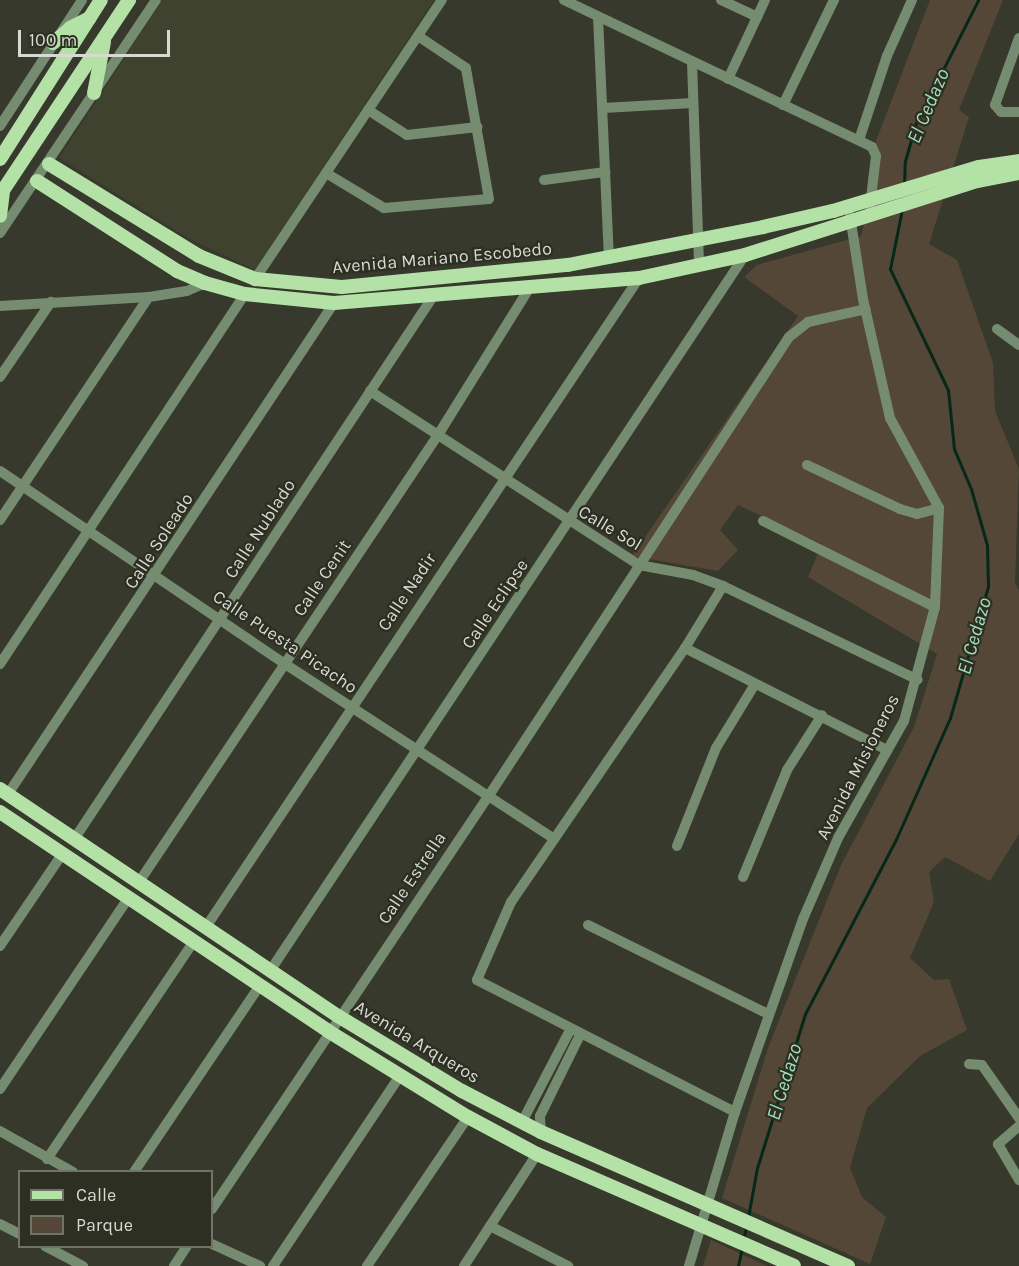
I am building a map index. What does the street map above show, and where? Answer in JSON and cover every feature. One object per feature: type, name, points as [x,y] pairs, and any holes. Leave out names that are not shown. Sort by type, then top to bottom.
[{"type":"main road","points":[[2,155],[101,0]]},
{"type":"main road","points":[[0,216],[1,193],[104,42],[129,0]]},
{"type":"main road","points":[[53,43],[70,28],[90,18]]},
{"type":"main road","points":[[94,93],[104,42]]},
{"type":"main road","points":[[849,207],[979,167],[1019,161]]},
{"type":"main road","name":"Avenida Mariano Escobedo","points":[[49,164],[184,248],[255,279],[342,287],[558,266],[763,227],[849,207]]},
{"type":"main road","points":[[745,255],[977,181],[1019,173]]},
{"type":"main road","name":"Avenida Mariano Escobedo","points":[[37,181],[177,271],[205,283],[244,294],[334,303],[432,298],[605,283],[745,255]]},
{"type":"main road","name":"Avenida Arqueros","points":[[4,791],[338,1016],[435,1076],[541,1132],[713,1206],[784,1240],[849,1266]]},
{"type":"main road","name":"Avenida Arqueros","points":[[0,812],[328,1031],[399,1077],[468,1117],[537,1154],[794,1266]]},
{"type":"street","points":[[0,126],[82,0]]},
{"type":"street","points":[[0,230],[49,164],[156,0]]},
{"type":"street","points":[[255,279],[442,0]]},
{"type":"street","points":[[564,0],[859,140],[876,151],[870,215]]},
{"type":"street","points":[[721,0],[757,17]]},
{"type":"street","points":[[728,79],[765,0]]},
{"type":"street","points":[[783,105],[834,0]]},
{"type":"street","points":[[859,140],[887,56],[912,0]]},
{"type":"street","points":[[598,17],[604,172],[613,256]]},
{"type":"street","points":[[326,173],[384,208],[485,201],[490,194],[466,68],[418,36]]},
{"type":"street","points":[[1019,39],[995,105],[1001,112],[1019,112]]},
{"type":"street","points":[[693,62],[699,265]]},
{"type":"street","points":[[603,108],[693,103]]},
{"type":"street","points":[[369,110],[407,135],[478,127]]},
{"type":"street","points":[[544,180],[604,172]]},
{"type":"street","points":[[807,465],[900,509],[917,514],[939,508],[890,418],[866,309],[849,207]]},
{"type":"street","name":"Calle Eclipse","points":[[270,971],[745,255]]},
{"type":"street","name":"Calle Nadir","points":[[206,927],[502,479],[639,278]]},
{"type":"street","points":[[0,306],[149,297],[187,291],[205,283]]},
{"type":"street","name":"Calle Cenit","points":[[139,882],[438,435],[529,290]]},
{"type":"street","points":[[0,664],[90,531],[244,294]]},
{"type":"street","points":[[0,520],[149,297]]},
{"type":"street","name":"Calle Nublado","points":[[75,838],[432,298]]},
{"type":"street","points":[[0,378],[51,302]]},
{"type":"street","name":"Calle Soleado","points":[[4,791],[157,575],[334,303]]},
{"type":"street","name":"Calle Estrella","points":[[213,1207],[338,1016],[488,797],[789,337],[808,322],[866,309]]},
{"type":"street","points":[[997,329],[1019,345]]},
{"type":"street","name":"Calle Sol","points":[[370,391],[502,479],[639,565],[693,575],[723,586],[918,680]]},
{"type":"street","name":"Calle Puesta Picacho","points":[[0,471],[221,618],[285,664],[554,839]]},
{"type":"street","name":"Avenida Misioneros","points":[[689,1266],[713,1206],[735,1112],[768,1014],[838,838],[904,722],[918,680],[935,607],[939,508]]},
{"type":"street","points":[[763,521],[935,607]]},
{"type":"street","points":[[723,586],[685,648],[511,902],[477,980],[575,1033],[735,1112]]},
{"type":"street","points":[[685,648],[822,715],[887,750]]},
{"type":"street","points":[[677,846],[716,748],[755,684]]},
{"type":"street","points":[[743,877],[787,770],[822,715]]},
{"type":"street","points":[[0,946],[63,853]]},
{"type":"street","points":[[0,1089],[129,897]]},
{"type":"street","points":[[588,925],[768,1014]]},
{"type":"street","points":[[47,1159],[194,941]]},
{"type":"street","points":[[135,1170],[260,986]]},
{"type":"street","points":[[522,1122],[548,1087],[575,1033]]},
{"type":"street","points":[[969,1064],[982,1065],[1019,1118]]},
{"type":"street","points":[[273,1266],[399,1077]]},
{"type":"street","points":[[541,1132],[540,1116],[548,1087]]},
{"type":"street","points":[[367,1266],[468,1117]]},
{"type":"street","points":[[1019,1126],[998,1144],[1019,1180]]},
{"type":"street","points":[[0,1131],[69,1170]]},
{"type":"street","points":[[464,1266],[537,1154]]},
{"type":"street","points":[[0,1224],[18,1232]]},
{"type":"street","points":[[490,1226],[568,1266]]},
{"type":"street","points":[[213,1244],[260,1266]]},
{"type":"street","points":[[49,1248],[83,1266]]},
{"type":"street","points":[[174,1266],[186,1248]]},
{"type":"shaded area","points":[[162,0],[434,0],[255,270],[188,238],[59,158]]},
{"type":"green space","points":[[930,0],[1003,0],[959,110],[969,117],[929,244],[957,260],[993,363],[995,411],[1019,469],[1015,583],[1019,590],[1019,834],[990,881],[945,857],[929,872],[934,902],[910,958],[934,980],[949,979],[967,1030],[920,1056],[867,1108],[850,1168],[862,1197],[886,1217],[870,1264],[722,1198],[768,1048],[841,865],[914,727],[937,654],[808,577],[822,544],[738,505],[720,530],[738,550],[718,571],[632,556],[798,316],[744,277],[757,265],[861,236],[875,182],[876,141]]},
{"type":"green space","points":[[711,1240],[767,1266],[703,1266]]},
{"type":"waterway","name":"El Cedazo","points":[[904,185],[905,161],[916,123],[978,0]]},
{"type":"waterway","name":"El Cedazo","points":[[748,1217],[757,1168],[805,1014],[897,837],[950,718],[988,586],[987,545],[971,489],[954,449],[948,390],[890,269],[902,209]]},
{"type":"waterway","name":"El Cedazo","points":[[743,1241],[746,1227]]},
{"type":"waterway","name":"El Cedazo","points":[[738,1266],[742,1247]]}]
